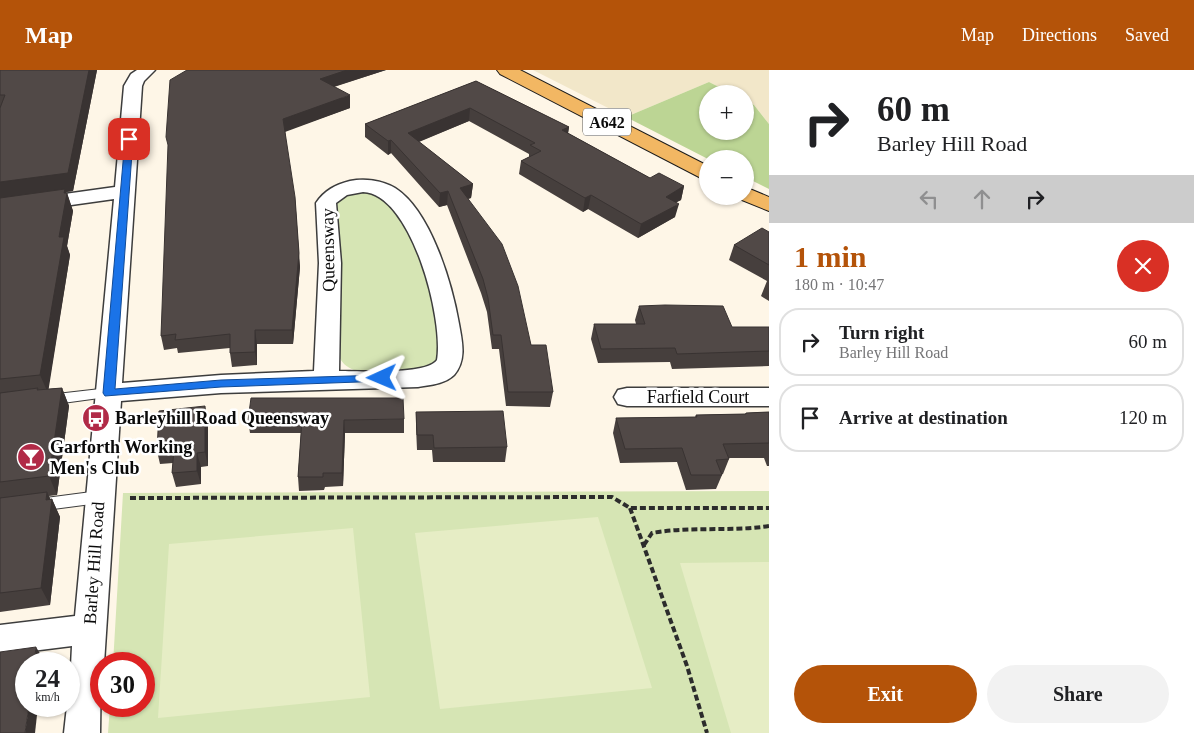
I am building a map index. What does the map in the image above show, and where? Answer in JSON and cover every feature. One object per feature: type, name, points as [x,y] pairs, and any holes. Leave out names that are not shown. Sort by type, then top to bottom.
[{"type":"main road","name":"A642","points":[[506,70],[699,169]]},
{"type":"main road","points":[[754,198],[769,205]]},
{"type":"street","name":"Barley Hill Road","points":[[82,733],[99,496],[134,86],[137,78],[147,70]]},
{"type":"street","name":"Queensway","points":[[109,393],[221,384],[326,380],[430,376],[439,373],[450,361],[451,354],[440,286],[421,238],[393,196],[374,187],[362,186],[339,190],[326,202],[330,263],[326,380]]},
{"type":"street","points":[[0,209],[124,192]]},
{"type":"street","name":"Farfield Court","points":[[627,397],[769,397]]},
{"type":"street","points":[[0,640],[89,629]]},
{"type":"lane","points":[[35,402],[109,393]]},
{"type":"lane","points":[[0,510],[99,496]]},
{"type":"path","points":[[99,496],[122,498],[244,496],[612,497],[630,508],[769,508]]},
{"type":"path","points":[[630,508],[687,666],[707,733]]},
{"type":"path","points":[[644,546],[652,533],[670,529],[749,530],[769,526]]},
{"type":"shaded area","points":[[533,70],[769,70],[769,124],[754,105],[754,85],[715,85],[709,82],[626,117]]},
{"type":"green space","points":[[709,82],[715,85],[702,85]]},
{"type":"green space","points":[[699,86],[699,140],[754,140],[754,105],[769,124],[769,189],[754,182],[754,150],[699,150],[699,154],[626,117]]},
{"type":"green space","points":[[362,192],[381,199],[397,213],[410,234],[420,258],[434,310],[441,353],[434,363],[424,368],[393,373],[361,372],[346,366],[338,354],[336,203],[346,195]]},
{"type":"green space","points":[[769,491],[769,733],[108,733],[109,717],[155,717],[155,652],[114,652],[123,493]]},
{"type":"green space","points":[[598,517],[652,688],[440,709],[415,533]]},
{"type":"green space","points":[[353,528],[370,697],[158,718],[169,544]]},
{"type":"green space","points":[[769,562],[769,733],[731,733],[680,563]]},
{"type":"building","points":[[0,70],[89,70],[68,173],[0,182],[0,108],[5,95],[0,95]]},
{"type":"building","points":[[187,70],[347,70],[320,79],[350,95],[283,119],[295,197],[299,253],[292,330],[255,330],[255,352],[230,353],[230,334],[175,340],[176,334],[161,336],[168,145],[166,137],[170,80]]},
{"type":"building","points":[[476,81],[569,127],[562,130],[650,178],[659,173],[684,186],[666,197],[679,204],[641,224],[591,195],[585,198],[521,161],[541,151],[530,145],[535,143],[470,108],[408,133],[473,184],[460,188],[502,244],[518,286],[531,345],[546,345],[553,392],[508,392],[501,335],[493,335],[488,298],[483,279],[448,191],[440,193],[391,140],[388,141],[365,124]]},
{"type":"building","points":[[65,189],[64,193],[67,193],[59,237],[64,237],[40,375],[0,379],[0,198]]},
{"type":"building","points":[[762,228],[769,232],[769,265],[734,245]]},
{"type":"building","points":[[639,306],[723,306],[732,327],[769,327],[769,351],[677,354],[675,348],[601,349],[594,324],[645,324]]},
{"type":"building","name":"Garforth Working Men's Club","points":[[38,388],[37,390],[62,388],[49,476],[0,482],[0,393]]},
{"type":"building","points":[[251,398],[403,398],[404,419],[344,420],[342,473],[323,473],[323,477],[298,477],[302,420],[248,420]]},
{"type":"building","points":[[205,406],[205,452],[197,453],[197,471],[172,473],[174,449],[157,451],[159,411]]},
{"type":"building","points":[[503,411],[507,447],[434,448],[433,435],[417,435],[416,412]]},
{"type":"building","points":[[769,412],[769,443],[723,444],[729,459],[716,460],[722,475],[691,475],[682,448],[625,449],[616,418],[697,417],[696,415]]},
{"type":"building","points":[[47,492],[46,500],[52,499],[41,588],[0,593],[0,498]]},
{"type":"building","points":[[36,647],[35,652],[15,652],[15,717],[27,717],[25,733],[0,733],[0,652]]},
{"type":"place","name":"Barleyhill Road Queensway","points":[[96,418]]},
{"type":"place","name":"Garforth Working Men's Club","points":[[31,457]]},
{"type":"route","points":[[129,139],[109,393],[221,384],[382,378]]}]
